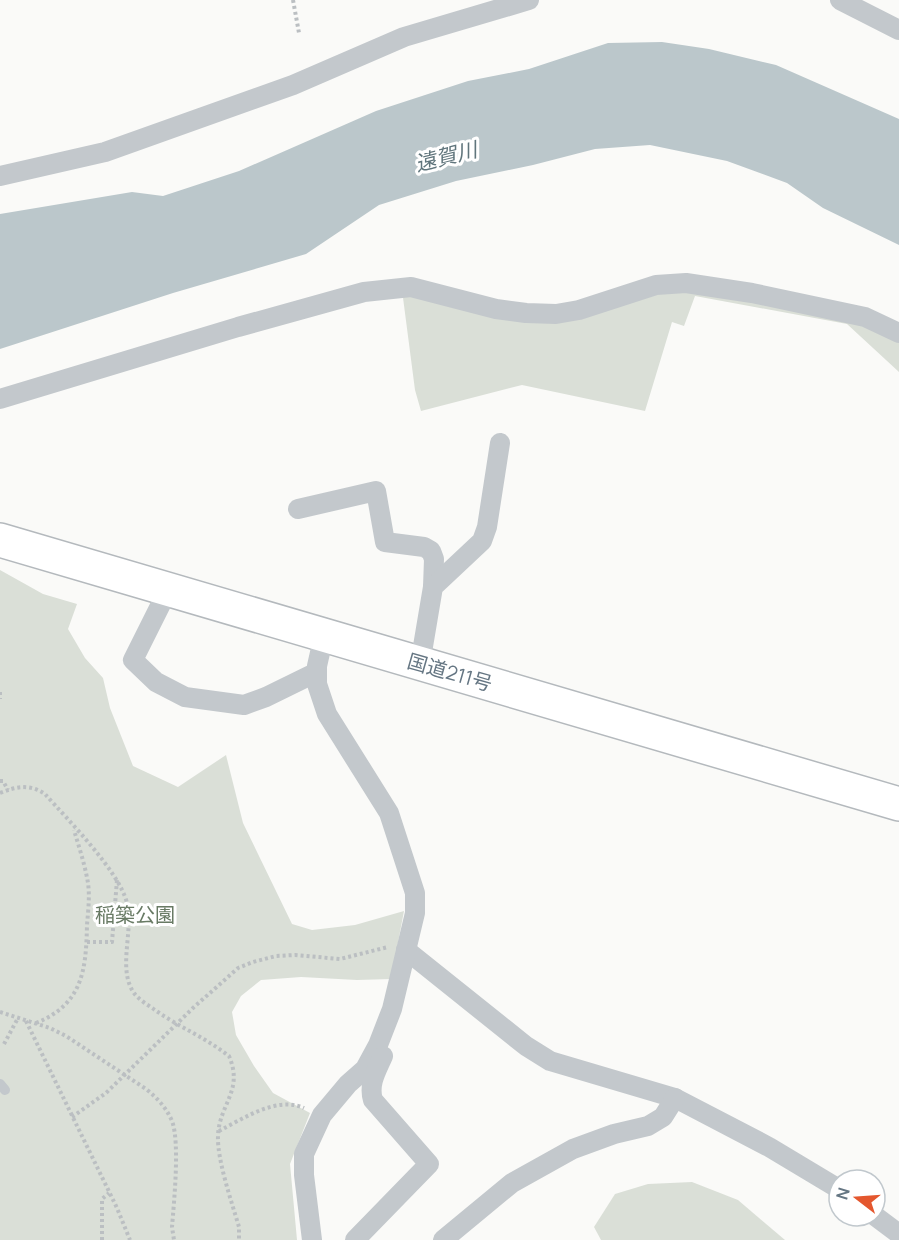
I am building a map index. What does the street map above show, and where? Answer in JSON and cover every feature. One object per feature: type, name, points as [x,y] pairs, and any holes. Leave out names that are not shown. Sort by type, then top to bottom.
[{"type":"highway","name":"国道211号","points":[[0,540],[899,804]]},
{"type":"street","points":[[0,176],[105,152],[293,85],[404,37],[529,0]]},
{"type":"street","points":[[840,0],[899,30]]},
{"type":"street","points":[[0,399],[238,327],[364,292],[411,287],[496,309],[556,314],[656,285],[686,283],[752,293],[865,317],[899,333]]},
{"type":"street","points":[[433,587],[482,541],[487,527],[500,443]]},
{"type":"street","points":[[298,509],[376,491],[385,542],[424,547],[431,551],[434,559],[433,587],[420,664]]},
{"type":"street","points":[[168,590],[133,660],[156,682],[185,697],[244,705],[317,672]]},
{"type":"street","points":[[324,636],[317,684],[327,714],[388,813],[415,893],[415,913],[392,1009],[389,1035],[370,1091],[373,1100],[429,1164],[355,1240]]},
{"type":"street","points":[[407,945],[526,1046],[550,1061],[675,1098],[769,1147],[827,1182]]},
{"type":"street","points":[[312,1240],[304,1175],[304,1154],[322,1115],[348,1084],[365,1069],[378,1045],[392,1009]]},
{"type":"street","points":[[443,1240],[512,1183],[573,1149],[614,1134],[648,1126],[663,1118],[675,1098]]},
{"type":"street","points":[[887,1224],[899,1234]]},
{"type":"path","points":[[293,0],[298,33]]},
{"type":"path","points":[[0,692],[0,699]]},
{"type":"path","points":[[0,781],[3,781],[8,790]]},
{"type":"path","points":[[0,793],[26,786],[37,788],[45,794],[117,879],[130,919],[126,967],[128,980],[134,992],[176,1025],[229,1056],[234,1068],[234,1086],[219,1131],[219,1148],[239,1227],[238,1240]]},
{"type":"path","points":[[35,1023],[46,1018],[71,998],[80,986],[86,960],[89,886],[73,827]]},
{"type":"path","points":[[87,942],[112,942],[117,879]]},
{"type":"path","points":[[72,1118],[106,1093],[238,969],[276,956],[295,954],[340,959],[407,945]]},
{"type":"path","points":[[0,1012],[66,1035],[157,1098],[167,1110],[173,1123],[176,1142],[172,1227],[174,1240]]},
{"type":"path","points":[[4,1044],[18,1018]]},
{"type":"path","points":[[26,1020],[110,1193],[130,1240]]},
{"type":"path","points":[[219,1131],[282,1104],[296,1104],[322,1115]]},
{"type":"path","points":[[102,1240],[102,1198],[110,1193]]},
{"type":"green space","points":[[686,283],[899,333],[899,372],[847,324],[695,296],[684,326],[672,322],[645,411],[522,385],[421,411],[415,390],[402,290],[556,314]]},
{"type":"green space","name":"稲築公園","points":[[0,570],[43,594],[77,604],[68,629],[85,658],[103,678],[110,708],[133,766],[178,787],[226,755],[243,823],[292,924],[312,930],[355,925],[404,911],[391,979],[301,977],[261,980],[241,996],[232,1012],[236,1035],[273,1093],[310,1113],[290,1164],[297,1240],[0,1240]]},
{"type":"green space","points":[[692,1182],[738,1200],[785,1240],[601,1240],[594,1227],[615,1194],[648,1184]]},
{"type":"water","name":"遠賀川","points":[[662,42],[709,49],[776,65],[899,119],[899,245],[823,208],[787,183],[727,161],[650,145],[595,149],[456,181],[379,205],[306,254],[173,293],[0,349],[0,214],[132,192],[163,196],[239,171],[376,111],[468,81],[529,69],[608,43]]}]
